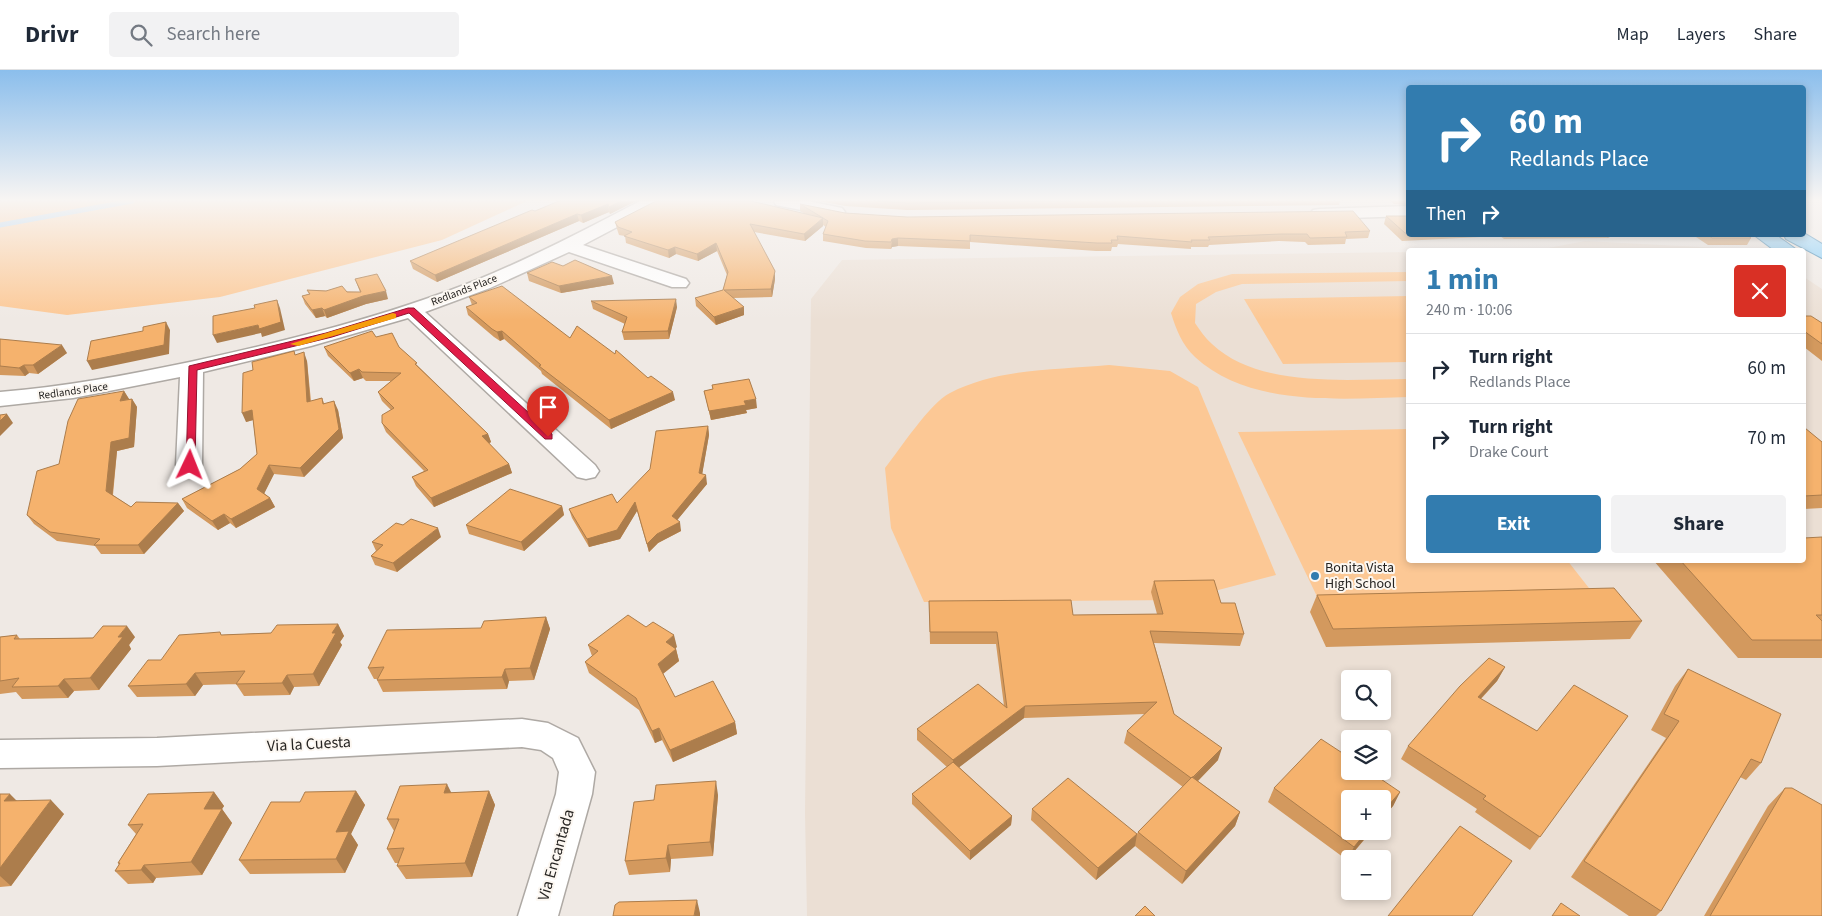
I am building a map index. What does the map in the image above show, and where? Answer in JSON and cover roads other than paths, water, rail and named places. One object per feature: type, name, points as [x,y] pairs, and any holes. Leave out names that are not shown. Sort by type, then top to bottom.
[{"type":"main road","points":[[1772,240],[1784,248]]},
{"type":"main road","points":[[1802,240],[1822,252]]},
{"type":"main road","points":[[1806,262],[1822,272]]},
{"type":"street","name":"Redlands Place","points":[[0,399],[102,388],[329,335],[411,310],[482,284],[579,240]]},
{"type":"street","points":[[569,246],[679,284]]},
{"type":"street","points":[[411,310],[586,471]]},
{"type":"street","points":[[190,465],[192,368]]},
{"type":"street","name":"Via la Cuesta","points":[[0,754],[157,752],[522,732],[548,737],[566,748],[577,772],[574,794]]},
{"type":"street","name":"Via Encantada","points":[[538,916],[574,794]]},
{"type":"place","name":"Bonita Vista High School","points":[[1315,576]]}]
